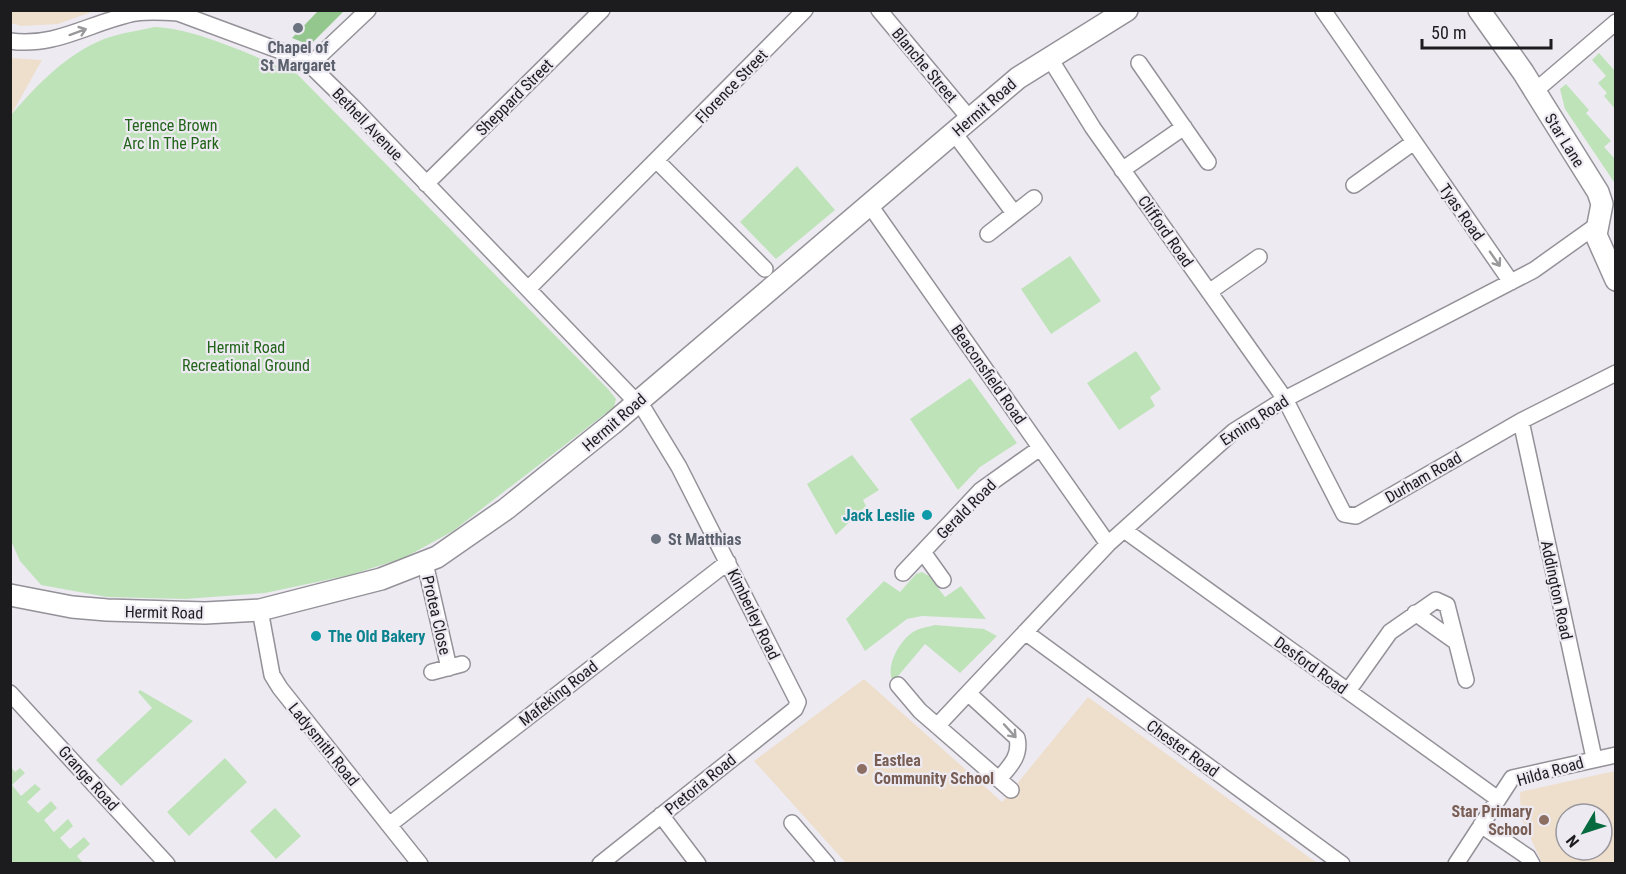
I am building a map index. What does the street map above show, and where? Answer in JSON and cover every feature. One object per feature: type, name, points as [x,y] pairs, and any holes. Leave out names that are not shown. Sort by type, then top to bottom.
[{"type":"street","points":[[310,65],[368,10]]},
{"type":"street","name":"Sheppard Street","points":[[426,184],[602,10]]},
{"type":"street","name":"Florence Street","points":[[529,288],[805,10]]},
{"type":"street","name":"Blanche Street","points":[[879,10],[970,119]]},
{"type":"street","name":"Hermit Road","points":[[10,596],[72,607],[107,610],[205,613],[260,610],[381,579],[424,563],[506,509],[638,401],[1018,78],[1127,10]]},
{"type":"street","name":"Tyas Road","points":[[1323,10],[1511,282]]},
{"type":"street","name":"Star Lane","points":[[1479,10],[1535,91],[1598,192],[1602,204],[1598,241],[1616,280]]},
{"type":"street","name":"Bethell Avenue","points":[[16,42],[58,39],[135,14],[178,13],[294,56],[310,65],[638,401]]},
{"type":"street","points":[[1535,91],[1616,22]]},
{"type":"street","name":"Clifford Road","points":[[1049,57],[1122,170],[1285,399]]},
{"type":"street","points":[[1139,63],[1208,162]]},
{"type":"street","points":[[1122,170],[1184,127]]},
{"type":"street","points":[[954,133],[1014,213]]},
{"type":"street","points":[[1354,185],[1414,142]]},
{"type":"street","points":[[657,161],[765,269]]},
{"type":"street","points":[[988,234],[1034,198]]},
{"type":"street","name":"Beaconsfield Road","points":[[869,204],[1108,544]]},
{"type":"street","name":"Exning Road","points":[[937,726],[1108,544],[1234,430],[1285,399],[1534,270],[1598,225]]},
{"type":"street","points":[[1209,292],[1259,257]]},
{"type":"street","name":"Durham Road","points":[[1285,399],[1344,514],[1351,517],[1521,421],[1616,373]]},
{"type":"street","name":"Kimberley Road","points":[[638,401],[679,467],[798,702]]},
{"type":"street","name":"Addington Road","points":[[1521,421],[1594,759]]},
{"type":"street","name":"Gerald Road","points":[[903,573],[981,490],[1040,448]]},
{"type":"street","name":"Desford Road","points":[[1124,530],[1498,799]]},
{"type":"street","name":"Gerald Road","points":[[923,552],[943,580]]},
{"type":"street","name":"Mafeking Road","points":[[389,825],[728,562]]},
{"type":"street","name":"Protea Close","points":[[424,563],[456,666],[432,672]]},
{"type":"street","points":[[1348,692],[1390,632],[1436,600],[1444,602],[1466,680]]},
{"type":"street","name":"Ladysmith Road","points":[[260,610],[272,675],[280,688],[420,864]]},
{"type":"street","points":[[1415,613],[1456,642]]},
{"type":"street","name":"Chester Road","points":[[1025,632],[1342,864]]},
{"type":"street","points":[[898,685],[920,711],[1011,790]]},
{"type":"street","name":"Grange Road","points":[[10,693],[167,864]]},
{"type":"street","points":[[968,693],[1017,738],[1019,748],[1014,761],[999,779]]},
{"type":"street","name":"Pretoria Road","points":[[600,864],[795,709],[798,702]]},
{"type":"street","name":"Hilda Road","points":[[1456,864],[1512,778],[1616,755]]},
{"type":"street","points":[[661,815],[698,864]]},
{"type":"street","points":[[792,823],[827,864]]},
{"type":"street","points":[[1481,825],[1528,857],[1532,864]]},
{"type":"shaded area","points":[[11,10],[94,11],[58,24],[21,26],[11,23]]},
{"type":"shaded area","points":[[10,59],[42,60],[11,115]]},
{"type":"shaded area","name":"Eastlea Community School","points":[[864,679],[1002,802],[1088,697],[1317,863],[846,863],[754,761]]},
{"type":"shaded area","points":[[1615,771],[1615,863],[1542,863],[1521,817],[1520,792]]},
{"type":"green space","points":[[318,11],[344,11],[310,45],[292,38]]},
{"type":"green space","name":"Hermit Road Recreational Ground","points":[[154,27],[208,38],[297,74],[608,389],[616,399],[614,407],[453,531],[404,558],[350,575],[265,593],[185,599],[107,597],[41,585],[20,561],[11,541],[11,115],[42,82],[77,53],[104,39]]},
{"type":"green space","points":[[1599,53],[1615,71],[1615,109],[1604,96],[1607,93],[1598,83],[1606,76],[1592,60]]},
{"type":"green space","points":[[1566,84],[1589,110],[1586,113],[1611,141],[1604,147],[1615,159],[1614,182],[1565,109],[1560,89]]},
{"type":"green space","points":[[797,166],[835,210],[776,259],[740,222]]},
{"type":"green space","points":[[1070,256],[1101,301],[1051,334],[1021,289]]},
{"type":"green space","points":[[1136,351],[1161,389],[1150,397],[1155,406],[1119,430],[1087,383]]},
{"type":"green space","points":[[970,378],[1017,443],[980,467],[958,490],[910,419]]},
{"type":"green space","points":[[852,455],[879,490],[863,500],[866,506],[836,535],[807,484]]},
{"type":"green space","points":[[922,572],[929,576],[945,597],[961,586],[986,619],[922,616],[907,619],[865,651],[846,619],[884,581],[900,592],[916,574]]},
{"type":"green space","points":[[935,625],[984,629],[997,636],[960,673],[925,644],[893,682],[892,662],[898,648],[915,631]]},
{"type":"green space","points":[[140,690],[193,721],[121,786],[96,760],[152,708],[138,692]]},
{"type":"green space","points":[[225,758],[247,782],[189,836],[167,812]]},
{"type":"green space","points":[[11,767],[15,772],[20,768],[25,773],[12,785],[21,796],[35,784],[41,789],[27,802],[38,813],[51,801],[57,808],[44,820],[54,832],[68,819],[73,826],[60,838],[70,849],[84,837],[90,844],[77,856],[83,863],[11,863]]},
{"type":"green space","points":[[275,808],[301,836],[276,859],[250,831]]},
{"type":"place","name":"Chapel of St Margaret","points":[[298,28]]},
{"type":"place","name":"Jack Leslie","points":[[927,515]]},
{"type":"place","name":"St Matthias","points":[[656,539]]},
{"type":"place","name":"The Old Bakery","points":[[316,636]]},
{"type":"place","name":"Eastlea Community School","points":[[862,769]]},
{"type":"place","name":"Star Primary School","points":[[1544,820]]},
{"type":"park label","name":"Terence Brown Arc In The Park","points":[[171,134]]}]
